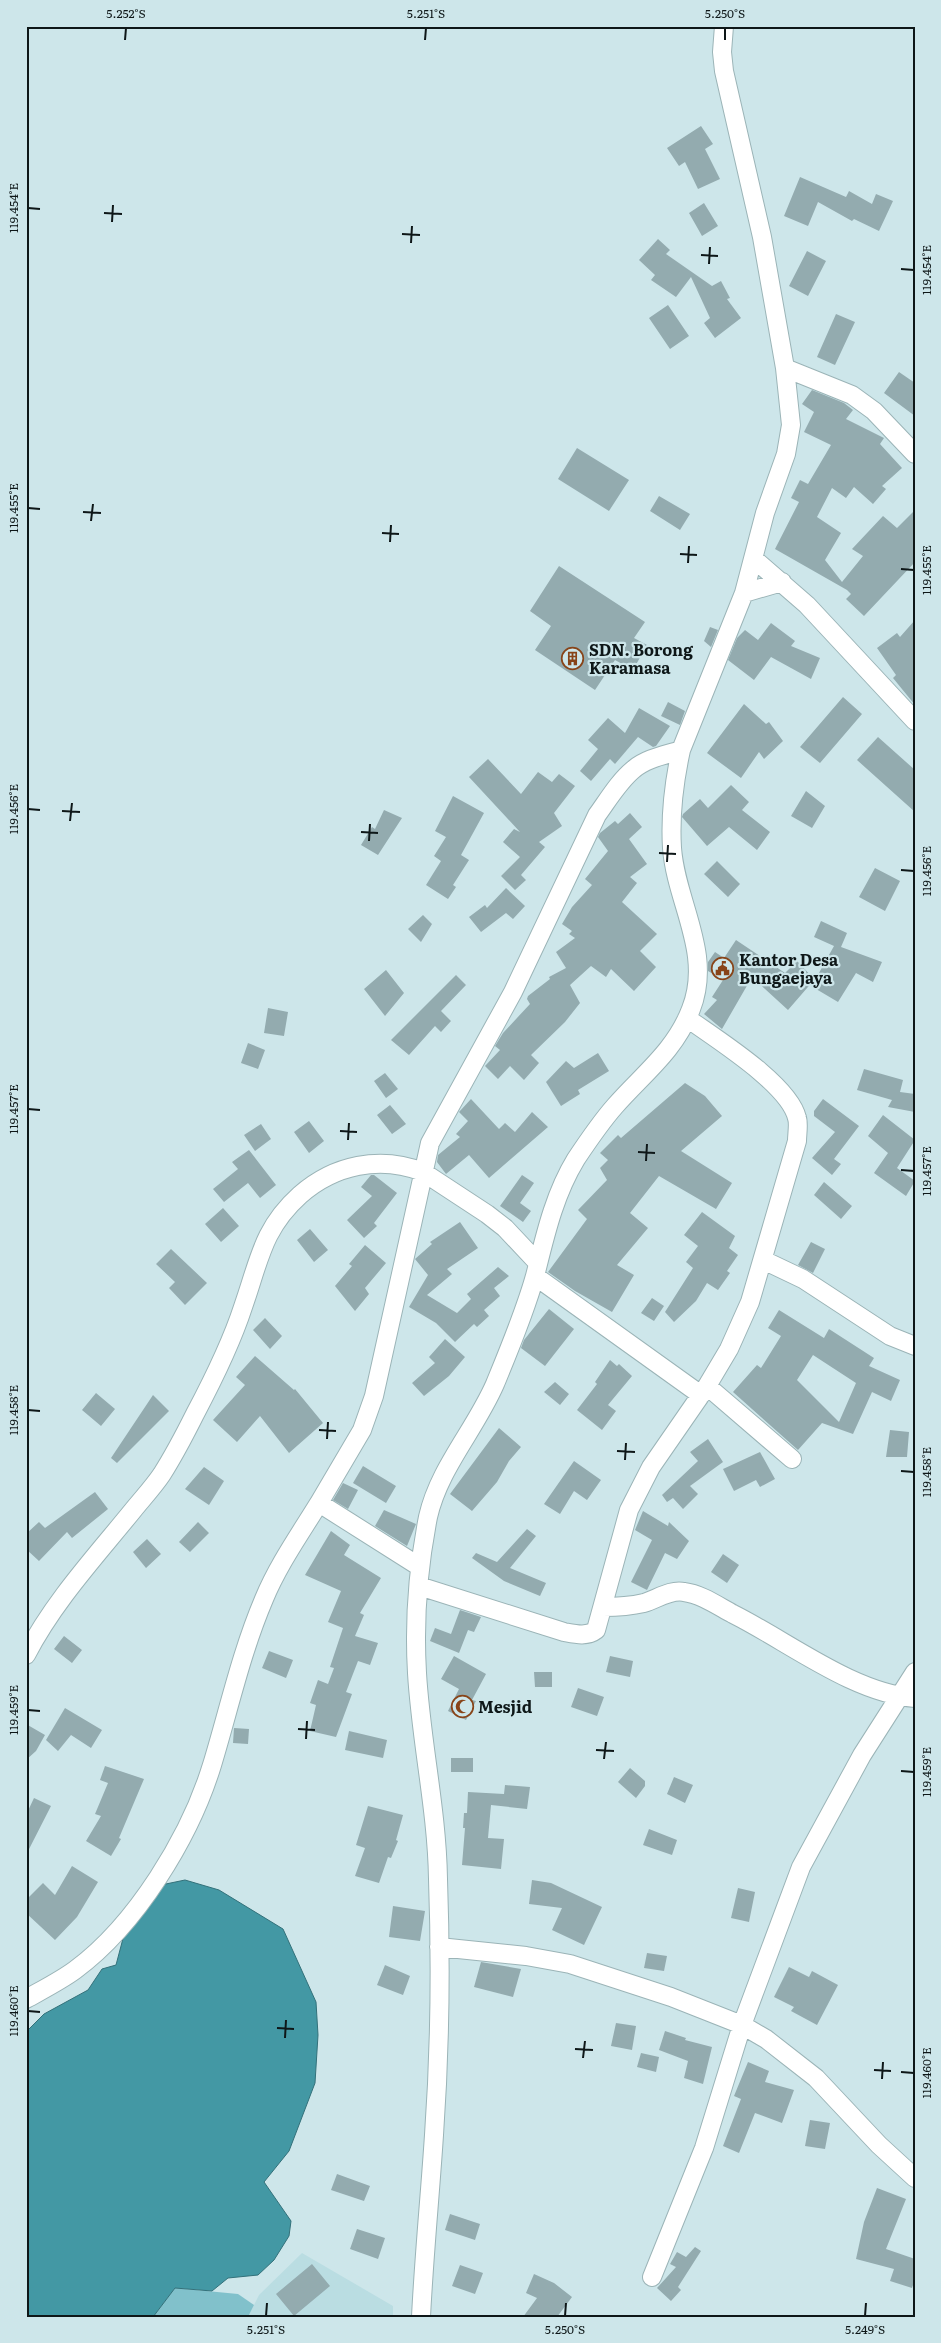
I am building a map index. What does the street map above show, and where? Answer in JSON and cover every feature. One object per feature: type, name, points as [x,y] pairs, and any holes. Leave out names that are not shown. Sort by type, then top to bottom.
[{"type":"street","points":[[421,2317],[434,2130],[440,1947],[438,1873],[417,1672],[420,1567],[433,1498],[442,1478],[487,1401],[536,1269],[554,1204],[574,1163],[593,1133],[617,1104],[657,1064],[687,1018],[696,995],[698,964],[696,943],[672,848],[674,785],[681,750],[744,593],[766,513],[790,439],[791,425],[786,368],[762,237],[722,52],[724,26]]},
{"type":"street","points":[[786,368],[852,395],[874,411],[915,454]]},
{"type":"street","points":[[754,559],[807,605],[915,721]]},
{"type":"street","points":[[744,593],[782,582]]},
{"type":"street","points":[[26,1999],[75,1970],[98,1949],[124,1922],[154,1883],[183,1838],[212,1766],[231,1690],[264,1598],[286,1557],[362,1430],[374,1396],[430,1142],[513,992],[597,815],[634,769],[650,760],[681,750]]},
{"type":"street","points":[[419,1586],[575,1634],[591,1634],[596,1630],[629,1510],[651,1467],[704,1391],[729,1348],[750,1302],[797,1141],[798,1118],[788,1098],[774,1083],[687,1018]]},
{"type":"street","points":[[26,1655],[39,1629],[81,1572],[162,1474],[196,1413],[232,1336],[267,1234],[280,1215],[319,1179],[351,1166],[372,1163],[392,1164],[423,1172],[487,1214],[505,1228],[536,1269],[704,1391],[792,1459]]},
{"type":"street","points":[[763,1260],[803,1279],[890,1336],[915,1346]]},
{"type":"street","points":[[318,1504],[420,1567]]},
{"type":"street","points":[[603,1607],[634,1605],[664,1595],[686,1592],[699,1596],[767,1631],[866,1687],[907,1698]]},
{"type":"street","points":[[652,2277],[704,2148],[742,2025],[801,1866],[862,1755],[907,1698],[915,1672]]},
{"type":"street","points":[[440,1947],[526,1956],[570,1964],[671,1997],[742,2025],[766,2039],[816,2078],[879,2145],[915,2178]]},
{"type":"shaded area","points":[[185,1880],[219,1890],[283,1929],[316,2002],[318,2035],[315,2083],[289,2151],[264,2182],[291,2221],[289,2236],[274,2260],[258,2275],[228,2278],[212,2291],[175,2288],[153,2317],[26,2317],[26,2032],[44,2014],[88,1990],[102,1969],[116,1965],[125,1931],[161,1885]]},
{"type":"shaded area","points":[[302,2253],[393,2306],[393,2317],[248,2317],[259,2295]]},
{"type":"shaded area","points":[[175,2288],[238,2294],[254,2305],[248,2317],[153,2317]]},
{"type":"building","points":[[701,126],[713,144],[705,149],[720,179],[698,189],[685,162],[679,166],[667,148]]},
{"type":"building","points":[[800,177],[846,197],[849,191],[872,204],[876,194],[893,201],[879,231],[854,219],[852,221],[818,202],[808,226],[784,216]]},
{"type":"building","points":[[704,203],[718,226],[702,236],[689,213]]},
{"type":"building","points":[[658,239],[670,250],[666,254],[712,286],[721,281],[730,298],[727,299],[741,318],[715,338],[704,323],[710,318],[691,277],[676,297],[651,280],[655,275],[639,260]]},
{"type":"building","points":[[807,251],[826,261],[808,296],[789,286]]},
{"type":"building","points":[[668,305],[689,336],[670,349],[649,318]]},
{"type":"building","points":[[836,314],[855,322],[835,365],[817,357]]},
{"type":"building","points":[[899,372],[915,383],[915,416],[884,393]]},
{"type":"building","points":[[812,390],[844,403],[853,410],[846,419],[884,438],[880,444],[902,468],[882,486],[886,489],[873,504],[854,487],[846,498],[832,488],[817,517],[841,533],[825,560],[842,582],[863,556],[852,549],[883,516],[897,528],[915,510],[915,562],[864,616],[846,599],[851,594],[847,590],[775,549],[799,502],[791,498],[800,480],[808,484],[831,445],[804,432],[814,412],[802,404]]},
{"type":"building","points":[[577,448],[629,480],[609,511],[558,479]]},
{"type":"building","points":[[659,496],[690,514],[680,530],[650,511]]},
{"type":"building","points":[[559,566],[645,622],[634,638],[647,645],[633,670],[615,660],[595,690],[535,650],[551,626],[530,611]]},
{"type":"building","points":[[915,620],[915,705],[893,678],[896,675],[877,648],[897,633],[900,637]]},
{"type":"building","points":[[771,623],[795,641],[791,646],[820,658],[811,679],[771,657],[754,680],[728,660],[737,638],[745,630],[758,640]]},
{"type":"building","points":[[710,627],[718,630],[711,647],[704,641]]},
{"type":"building","points":[[843,697],[862,714],[820,763],[800,747]]},
{"type":"building","points":[[668,702],[685,711],[680,725],[661,716]]},
{"type":"building","points":[[744,704],[766,724],[769,722],[783,741],[764,759],[759,752],[741,778],[707,753]]},
{"type":"building","points":[[639,708],[670,726],[656,746],[653,747],[638,737],[615,764],[610,759],[591,781],[580,771],[598,749],[588,740],[608,718],[625,733]]},
{"type":"building","points":[[878,737],[915,770],[915,812],[857,760]]},
{"type":"building","points":[[488,759],[521,794],[538,772],[552,782],[559,774],[575,786],[554,813],[562,826],[539,842],[545,847],[521,875],[526,880],[515,890],[501,876],[520,857],[503,842],[514,829],[520,832],[469,777]]},
{"type":"building","points":[[731,785],[749,802],[742,810],[770,832],[757,850],[729,827],[707,846],[682,817],[700,799],[708,808]]},
{"type":"building","points":[[806,791],[825,806],[812,828],[791,816]]},
{"type":"building","points":[[453,796],[484,813],[461,855],[469,860],[453,885],[456,887],[448,899],[426,885],[441,861],[434,856],[446,837],[435,831]]},
{"type":"building","points":[[384,810],[402,818],[378,855],[361,845],[372,827],[375,829]]},
{"type":"building","points":[[630,813],[642,827],[629,839],[647,864],[630,877],[637,883],[622,902],[657,934],[640,951],[656,967],[634,991],[611,969],[606,977],[591,966],[570,985],[580,1003],[565,1022],[531,1055],[539,1063],[524,1080],[510,1066],[498,1079],[485,1066],[500,1050],[495,1046],[503,1033],[530,1004],[527,999],[528,996],[550,979],[549,977],[566,968],[556,952],[575,938],[569,934],[572,931],[562,924],[572,907],[592,885],[585,879],[608,851],[598,837],[600,833],[615,821],[618,824]]},
{"type":"building","points":[[717,861],[740,884],[728,897],[704,874]]},
{"type":"building","points":[[875,868],[900,881],[885,911],[859,897]]},
{"type":"building","points":[[506,888],[525,906],[513,919],[506,913],[481,932],[469,917],[485,905],[487,908]]},
{"type":"building","points":[[423,915],[432,924],[421,942],[408,929]]},
{"type":"building","points":[[821,921],[847,933],[841,947],[882,962],[873,982],[856,973],[838,1002],[811,986],[814,980],[788,1010],[752,977],[722,1029],[704,1014],[717,1000],[712,997],[723,980],[708,971],[708,962],[715,952],[724,958],[736,940],[785,973],[797,961],[815,980],[834,946],[814,937]]},
{"type":"building","points":[[386,970],[404,993],[385,1016],[364,989]]},
{"type":"building","points":[[456,975],[466,985],[441,1011],[451,1021],[441,1032],[435,1026],[409,1055],[391,1040]]},
{"type":"building","points":[[268,1008],[288,1012],[284,1036],[264,1033]]},
{"type":"building","points":[[248,1043],[265,1050],[258,1069],[241,1063]]},
{"type":"building","points":[[598,1053],[609,1071],[578,1090],[580,1094],[561,1106],[546,1082],[566,1061],[574,1068]]},
{"type":"building","points":[[864,1069],[903,1080],[900,1092],[915,1094],[915,1112],[888,1107],[892,1100],[857,1090]]},
{"type":"building","points":[[385,1073],[398,1089],[386,1098],[374,1081]]},
{"type":"building","points":[[685,1083],[705,1096],[722,1116],[681,1151],[732,1183],[716,1209],[659,1176],[630,1213],[648,1228],[617,1265],[634,1275],[612,1312],[575,1291],[548,1272],[587,1219],[578,1210],[607,1180],[600,1168],[608,1160],[600,1153],[618,1135],[621,1138]]},
{"type":"building","points":[[471,1099],[499,1129],[505,1123],[515,1132],[532,1112],[548,1127],[489,1178],[469,1155],[446,1174],[437,1162],[438,1155],[460,1137],[456,1134],[468,1121],[459,1112]]},
{"type":"building","points":[[823,1099],[859,1126],[834,1159],[841,1164],[832,1175],[812,1158],[835,1132],[814,1116],[814,1111]]},
{"type":"building","points":[[390,1105],[406,1124],[392,1134],[377,1115]]},
{"type":"building","points":[[883,1115],[915,1140],[897,1168],[915,1181],[906,1196],[874,1173],[888,1153],[868,1136]]},
{"type":"building","points":[[309,1121],[324,1141],[309,1153],[294,1132]]},
{"type":"building","points":[[261,1124],[271,1139],[255,1151],[244,1135]]},
{"type":"building","points":[[249,1150],[276,1185],[260,1198],[248,1183],[224,1202],[213,1189],[238,1169],[232,1162]]},
{"type":"building","points":[[371,1175],[374,1175],[397,1193],[374,1223],[377,1226],[364,1238],[347,1220],[372,1196],[361,1187]]},
{"type":"building","points":[[522,1175],[534,1183],[520,1203],[531,1211],[523,1222],[500,1206]]},
{"type":"building","points":[[824,1182],[852,1206],[841,1219],[814,1195]]},
{"type":"building","points":[[223,1208],[239,1226],[221,1242],[205,1224]]},
{"type":"building","points":[[702,1212],[735,1236],[729,1248],[738,1255],[727,1271],[730,1273],[718,1290],[707,1283],[696,1301],[674,1322],[665,1312],[693,1268],[686,1262],[698,1246],[684,1235]]},
{"type":"building","points":[[460,1222],[478,1248],[447,1269],[452,1274],[427,1295],[457,1313],[471,1299],[467,1294],[498,1267],[509,1276],[494,1288],[500,1296],[484,1310],[489,1316],[477,1327],[474,1324],[455,1342],[436,1323],[409,1307],[428,1275],[415,1259],[432,1244],[430,1242]]},
{"type":"building","points":[[310,1229],[328,1250],[314,1262],[297,1240]]},
{"type":"building","points":[[811,1242],[825,1249],[813,1273],[798,1265]]},
{"type":"building","points":[[365,1245],[386,1263],[365,1288],[369,1294],[355,1311],[335,1286],[352,1266],[349,1264]]},
{"type":"building","points":[[171,1249],[207,1283],[185,1305],[169,1288],[175,1282],[156,1264]]},
{"type":"building","points":[[652,1298],[664,1306],[654,1321],[641,1313]]},
{"type":"building","points":[[549,1309],[574,1329],[545,1366],[521,1348],[524,1340]]},
{"type":"building","points":[[779,1310],[824,1338],[829,1329],[874,1358],[869,1366],[900,1380],[891,1401],[872,1392],[853,1434],[822,1423],[798,1450],[733,1392],[757,1365],[761,1368],[781,1336],[768,1328]],"holes":[[[813,1355],[856,1383],[839,1422],[797,1380]]]},
{"type":"building","points":[[265,1318],[282,1336],[270,1349],[253,1330]]},
{"type":"building","points":[[445,1339],[465,1357],[449,1376],[424,1396],[412,1383],[435,1363],[429,1357]]},
{"type":"building","points":[[255,1356],[295,1389],[323,1423],[289,1453],[260,1416],[237,1442],[213,1420],[245,1385],[236,1377]]},
{"type":"building","points":[[610,1360],[617,1366],[619,1364],[632,1376],[608,1405],[616,1411],[602,1430],[577,1410],[597,1384],[595,1382]]},
{"type":"building","points":[[555,1382],[569,1394],[560,1405],[544,1392]]},
{"type":"building","points":[[96,1393],[115,1409],[101,1426],[82,1410]]},
{"type":"building","points":[[153,1395],[169,1411],[117,1463],[111,1458]]},
{"type":"building","points":[[499,1428],[521,1447],[509,1461],[497,1482],[472,1511],[450,1494]]},
{"type":"building","points":[[890,1430],[909,1432],[907,1457],[886,1457]]},
{"type":"building","points":[[708,1439],[723,1462],[690,1486],[698,1494],[683,1509],[673,1498],[667,1502],[662,1495],[698,1461],[690,1452]]},
{"type":"building","points":[[760,1452],[775,1479],[760,1487],[756,1480],[734,1491],[723,1469]]},
{"type":"building","points":[[574,1461],[601,1480],[587,1500],[574,1491],[560,1514],[544,1504]]},
{"type":"building","points":[[363,1466],[396,1486],[386,1503],[353,1483]]},
{"type":"building","points":[[204,1467],[224,1481],[209,1505],[185,1489]]},
{"type":"building","points":[[343,1483],[358,1490],[348,1509],[333,1500]]},
{"type":"building","points":[[95,1492],[108,1509],[72,1538],[67,1532],[39,1561],[26,1549],[26,1534],[39,1522],[45,1528]]},
{"type":"building","points":[[384,1510],[416,1524],[407,1546],[375,1526]]},
{"type":"building","points":[[643,1511],[668,1526],[669,1522],[689,1541],[677,1559],[665,1553],[647,1590],[631,1582],[652,1540],[635,1530]]},
{"type":"building","points":[[198,1522],[209,1533],[190,1552],[179,1542]]},
{"type":"building","points":[[527,1529],[536,1536],[510,1568],[546,1583],[540,1596],[504,1581],[472,1558],[476,1553],[497,1562]]},
{"type":"building","points":[[331,1531],[350,1545],[344,1555],[381,1578],[360,1613],[364,1615],[355,1636],[378,1643],[370,1665],[358,1661],[346,1692],[352,1694],[336,1737],[310,1731],[316,1705],[310,1703],[318,1680],[328,1684],[334,1668],[330,1667],[343,1628],[328,1622],[341,1591],[305,1575]]},
{"type":"building","points":[[147,1539],[161,1554],[146,1568],[133,1552]]},
{"type":"building","points":[[723,1554],[739,1565],[727,1583],[711,1572]]},
{"type":"building","points":[[460,1610],[481,1617],[474,1632],[468,1630],[459,1653],[430,1641],[435,1628],[451,1634]]},
{"type":"building","points":[[64,1636],[82,1650],[72,1663],[54,1649]]},
{"type":"building","points":[[269,1651],[293,1660],[286,1678],[262,1668]]},
{"type":"building","points":[[454,1656],[486,1674],[472,1700],[476,1701],[466,1720],[448,1711],[459,1689],[441,1679]]},
{"type":"building","points":[[610,1656],[633,1661],[630,1677],[606,1672]]},
{"type":"building","points":[[534,1672],[552,1672],[552,1687],[535,1687]]},
{"type":"building","points":[[578,1688],[604,1697],[597,1716],[571,1707]]},
{"type":"building","points":[[65,1708],[102,1730],[91,1748],[71,1735],[58,1751],[46,1740]]},
{"type":"building","points":[[26,1724],[45,1735],[36,1751],[26,1760]]},
{"type":"building","points":[[234,1728],[249,1729],[248,1744],[233,1743]]},
{"type":"building","points":[[349,1731],[387,1740],[383,1758],[345,1750]]},
{"type":"building","points":[[451,1758],[473,1758],[473,1772],[451,1772]]},
{"type":"building","points":[[105,1766],[144,1779],[119,1838],[121,1839],[111,1856],[86,1841],[101,1816],[95,1814],[108,1783],[100,1780]]},
{"type":"building","points":[[630,1768],[645,1781],[645,1786],[636,1798],[618,1782]]},
{"type":"building","points":[[674,1777],[693,1785],[685,1803],[667,1794]]},
{"type":"building","points":[[505,1785],[530,1787],[527,1809],[491,1805],[488,1838],[504,1839],[501,1869],[462,1865],[465,1828],[463,1828],[464,1813],[467,1813],[468,1792],[504,1794]]},
{"type":"building","points":[[34,1798],[51,1806],[26,1855],[26,1815]]},
{"type":"building","points":[[368,1806],[403,1815],[396,1840],[398,1841],[391,1858],[388,1857],[379,1883],[355,1876],[365,1848],[356,1845]]},
{"type":"building","points":[[649,1829],[677,1840],[672,1855],[643,1845]]},
{"type":"building","points":[[72,1866],[98,1882],[77,1917],[55,1940],[26,1913],[26,1900],[43,1883],[55,1895]]},
{"type":"building","points":[[532,1880],[551,1883],[602,1907],[584,1945],[552,1930],[562,1908],[529,1904]]},
{"type":"building","points":[[738,1888],[755,1892],[749,1922],[731,1918]]},
{"type":"building","points":[[393,1906],[425,1911],[420,1941],[389,1937]]},
{"type":"building","points":[[647,1953],[667,1956],[664,1971],[644,1968]]},
{"type":"building","points":[[481,1962],[521,1969],[513,1997],[474,1987]]},
{"type":"building","points":[[385,1965],[410,1976],[403,1995],[377,1985]]},
{"type":"building","points":[[789,1967],[809,1977],[812,1971],[838,1985],[817,2025],[791,2011],[794,2007],[774,1997]]},
{"type":"building","points":[[616,2023],[636,2026],[632,2050],[611,2046]]},
{"type":"building","points":[[665,2031],[686,2038],[685,2040],[712,2047],[703,2084],[684,2078],[688,2061],[659,2050]]},
{"type":"building","points":[[641,2053],[659,2057],[656,2072],[637,2067]]},
{"type":"building","points":[[748,2062],[769,2071],[765,2082],[794,2090],[782,2123],[755,2113],[739,2153],[723,2146],[741,2099],[734,2096]]},
{"type":"building","points":[[810,2120],[830,2123],[825,2149],[805,2146]]},
{"type":"building","points":[[337,2174],[370,2186],[364,2201],[331,2190]]},
{"type":"building","points":[[877,2188],[906,2199],[886,2249],[915,2259],[915,2279],[912,2288],[890,2281],[894,2269],[856,2259],[864,2222]]},
{"type":"building","points":[[450,2214],[480,2224],[475,2240],[445,2230]]},
{"type":"building","points":[[357,2229],[385,2238],[378,2259],[350,2249]]},
{"type":"building","points":[[695,2247],[701,2251],[678,2287],[681,2290],[671,2301],[657,2288],[676,2267],[670,2264],[677,2252],[686,2257]]},
{"type":"building","points":[[312,2264],[330,2286],[294,2316],[276,2294]]},
{"type":"building","points":[[460,2265],[483,2273],[475,2294],[452,2286]]},
{"type":"building","points":[[534,2274],[554,2283],[572,2297],[557,2317],[523,2317],[537,2298],[526,2293]]},
{"type":"place","name":"SDN. Borong Karamasa","points":[[573,658]]},
{"type":"place","name":"Kantor Desa Bungaejaya","points":[[723,968]]},
{"type":"place","name":"Mesjid","points":[[462,1706]]}]
